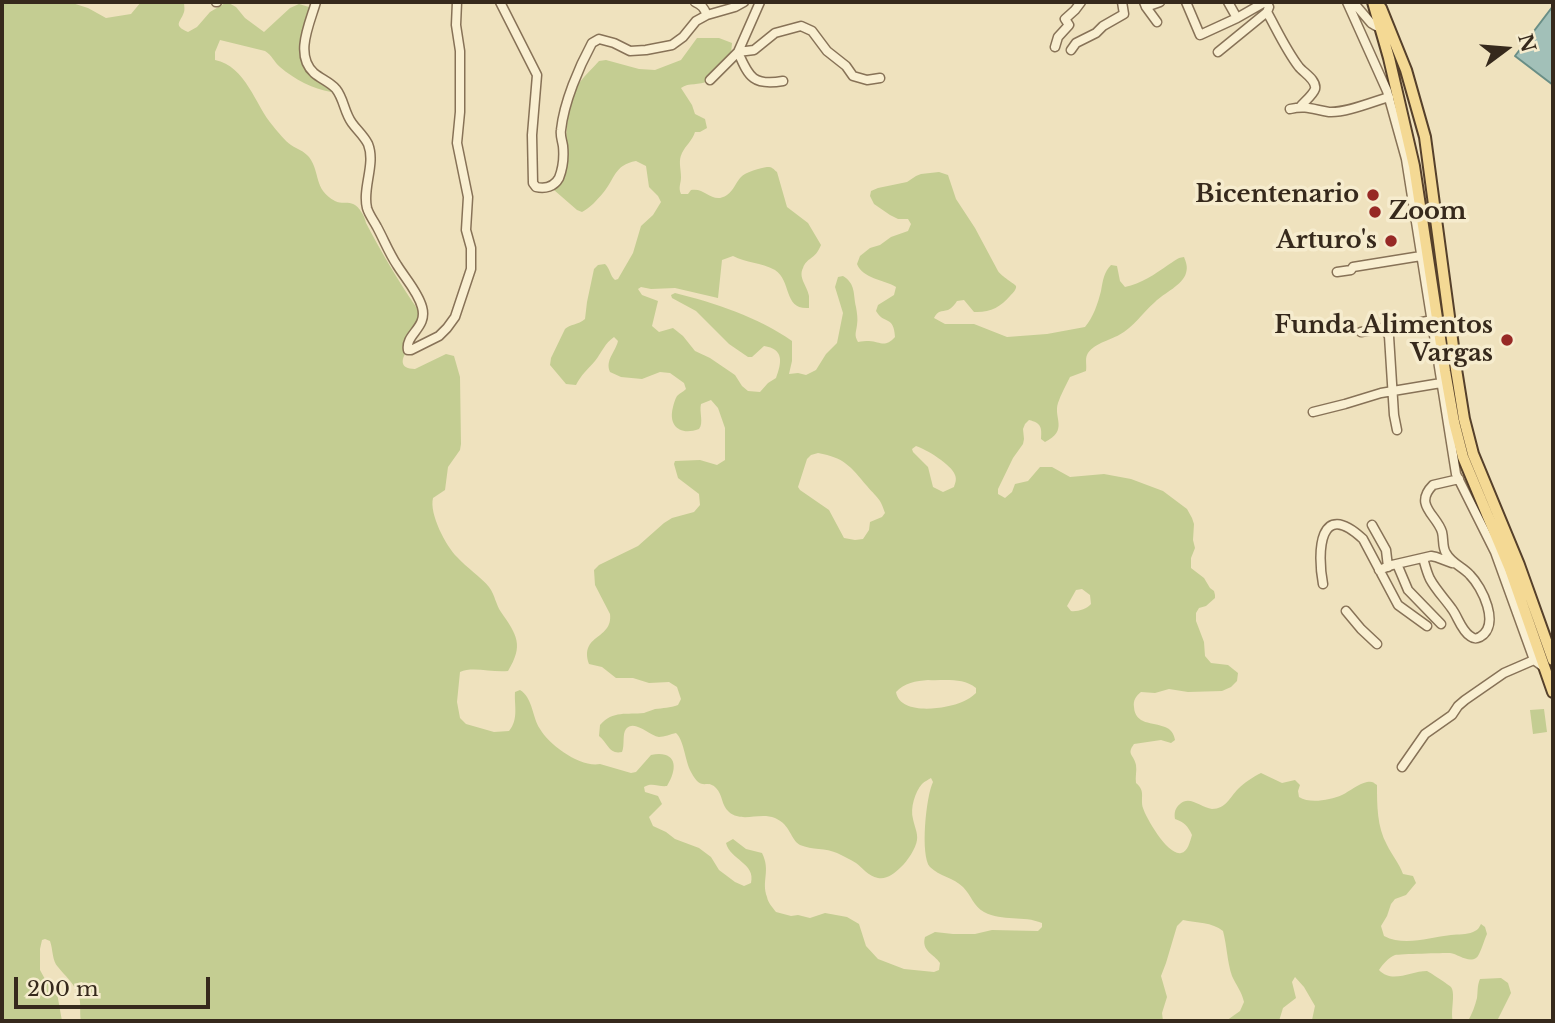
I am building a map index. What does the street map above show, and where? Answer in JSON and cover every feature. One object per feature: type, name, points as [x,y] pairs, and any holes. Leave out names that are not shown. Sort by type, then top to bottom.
[{"type":"main road","points":[[1373,2],[1414,166],[1447,384],[1463,457],[1549,664]]},
{"type":"main road","points":[[1382,2],[1406,70],[1425,137],[1464,419],[1473,454],[1519,565],[1549,664],[1553,692]]},
{"type":"street","points":[[316,2],[304,43],[305,55],[313,72],[338,92],[349,120],[370,150],[367,208],[383,242],[423,310],[421,323],[407,346],[411,351],[439,336],[451,323],[471,269],[471,248],[466,230],[468,197],[457,143],[460,100],[460,51],[456,25],[458,2]]},
{"type":"street","points":[[500,2],[537,75],[532,135],[533,183],[543,189],[558,180],[564,149],[561,129],[567,104],[592,43],[599,38],[630,51],[672,45],[692,24],[707,15],[744,2]]},
{"type":"street","points":[[695,2],[701,4],[707,15]]},
{"type":"street","points":[[710,80],[738,52],[760,2]]},
{"type":"street","points":[[1071,2],[1081,3]]},
{"type":"street","points":[[1071,50],[1076,43],[1124,14],[1122,2]]},
{"type":"street","points":[[1157,22],[1145,4],[1160,2]]},
{"type":"street","points":[[1186,2],[1200,35],[1265,2],[1269,7],[1267,12],[1218,52]]},
{"type":"street","points":[[1228,2],[1237,18]]},
{"type":"street","points":[[1350,2],[1376,26]]},
{"type":"street","points":[[1350,2],[1389,97],[1406,159],[1459,479],[1495,552],[1534,660]]},
{"type":"street","points":[[1367,2],[1384,39]]},
{"type":"street","points":[[1055,47],[1058,37],[1069,25],[1065,19],[1081,3]]},
{"type":"street","points":[[1267,12],[1299,68],[1315,86],[1314,91],[1295,108],[1340,111],[1389,97]]},
{"type":"street","points":[[738,52],[754,50],[775,33],[801,26],[812,31],[827,51],[846,66],[853,76],[867,80],[880,78]]},
{"type":"street","points":[[738,52],[753,79],[764,83],[783,81]]},
{"type":"street","points":[[1337,272],[1421,256]]},
{"type":"street","points":[[1403,326],[1432,320]]},
{"type":"street","points":[[1361,332],[1379,328],[1387,331],[1397,430]]},
{"type":"street","points":[[1313,412],[1393,391],[1441,383]]},
{"type":"street","points":[[1427,557],[1429,577],[1465,631],[1476,639],[1485,632],[1490,620],[1489,611],[1478,586],[1469,574],[1447,555],[1441,531],[1426,507],[1429,488],[1459,479]]},
{"type":"street","points":[[1323,584],[1319,552],[1326,529],[1337,525],[1346,527],[1363,539],[1398,605],[1427,626]]},
{"type":"street","points":[[1371,525],[1408,590],[1441,624]]},
{"type":"street","points":[[1379,570],[1427,557],[1438,551],[1442,541]]},
{"type":"street","points":[[1427,557],[1443,559],[1461,568]]},
{"type":"street","points":[[1346,611],[1377,644]]},
{"type":"street","points":[[1402,767],[1426,734],[1452,715],[1465,700],[1504,673],[1534,660],[1549,664]]},
{"type":"green space","points":[[2,2],[69,2],[106,18],[131,14],[141,2],[184,2],[179,25],[188,32],[197,27],[210,12],[227,2],[264,32],[290,8],[299,4],[309,7],[308,57],[315,70],[332,88],[331,92],[291,76],[265,51],[220,40],[215,60],[235,70],[279,134],[309,157],[323,191],[335,201],[355,205],[363,214],[380,249],[423,321],[421,330],[404,357],[403,363],[406,367],[415,369],[446,354],[454,356],[460,377],[461,444],[448,467],[445,490],[433,498],[432,505],[439,529],[453,552],[491,590],[511,627],[517,647],[508,671],[460,672],[457,702],[460,718],[466,724],[494,732],[509,731],[515,717],[515,692],[520,690],[530,703],[544,735],[575,759],[631,773],[636,772],[651,755],[666,755],[674,767],[667,786],[644,787],[645,792],[658,796],[662,804],[649,817],[653,826],[675,839],[699,848],[711,857],[719,870],[744,886],[751,883],[750,871],[732,854],[726,843],[733,839],[746,849],[762,853],[766,865],[765,891],[776,912],[810,918],[825,913],[847,917],[859,924],[866,946],[878,959],[904,969],[934,972],[939,970],[940,963],[926,949],[924,942],[925,937],[935,932],[975,934],[992,930],[1038,931],[1042,927],[1042,923],[1028,919],[998,917],[984,912],[959,884],[930,867],[925,851],[925,839],[926,812],[933,782],[931,778],[922,784],[914,800],[912,815],[917,837],[913,851],[896,872],[878,878],[837,853],[800,845],[784,824],[775,818],[739,817],[729,812],[713,785],[701,784],[695,778],[676,733],[659,737],[630,726],[625,731],[622,752],[611,750],[599,736],[600,725],[610,717],[672,707],[678,705],[681,699],[677,687],[669,682],[649,683],[633,678],[616,678],[602,667],[589,664],[588,647],[607,629],[610,622],[610,614],[595,585],[594,570],[638,546],[672,518],[694,512],[700,505],[699,494],[678,478],[675,461],[700,460],[717,465],[725,460],[725,428],[718,408],[711,400],[701,404],[699,429],[686,431],[677,428],[672,414],[676,397],[686,389],[684,383],[670,373],[660,372],[642,379],[621,377],[610,372],[610,360],[618,341],[614,337],[576,385],[566,384],[550,365],[565,329],[585,319],[594,269],[605,264],[613,278],[618,279],[633,253],[641,226],[653,215],[661,202],[649,187],[646,166],[636,161],[619,169],[601,196],[582,212],[554,190],[562,171],[568,119],[575,91],[599,61],[655,70],[681,60],[697,38],[719,38],[732,43],[731,54],[708,81],[681,88],[695,114],[705,119],[707,128],[695,132],[682,153],[680,192],[688,194],[691,190],[696,190],[722,198],[746,173],[767,167],[777,172],[787,207],[808,223],[821,245],[805,264],[802,272],[809,296],[809,308],[801,307],[791,300],[784,281],[775,270],[733,256],[722,260],[718,298],[675,288],[638,289],[642,295],[658,301],[652,326],[659,332],[673,328],[695,351],[735,375],[748,391],[760,392],[776,378],[780,362],[778,353],[764,346],[752,357],[748,357],[729,344],[696,311],[671,295],[675,293],[721,306],[779,332],[792,341],[789,374],[806,375],[816,370],[837,343],[843,313],[835,287],[838,277],[843,276],[850,282],[853,290],[858,342],[888,342],[895,337],[893,326],[876,311],[878,305],[894,295],[896,287],[869,276],[857,264],[860,256],[870,248],[908,231],[911,224],[908,219],[898,219],[890,215],[874,204],[870,196],[871,191],[907,182],[921,174],[939,172],[948,175],[956,199],[998,271],[1016,286],[1006,300],[990,310],[974,312],[964,300],[957,301],[948,310],[938,312],[934,318],[945,324],[974,324],[1007,337],[1047,334],[1085,327],[1095,310],[1104,276],[1111,265],[1117,266],[1120,281],[1125,287],[1142,281],[1184,257],[1187,271],[1181,281],[1124,332],[1089,351],[1086,371],[1070,377],[1058,403],[1059,424],[1056,433],[1045,442],[1041,439],[1038,424],[1029,420],[1025,424],[1023,444],[1013,458],[998,494],[1005,498],[1012,492],[1015,484],[1028,481],[1040,467],[1052,467],[1070,477],[1104,474],[1131,479],[1163,491],[1187,509],[1192,518],[1195,548],[1191,568],[1204,578],[1215,595],[1215,598],[1196,613],[1205,656],[1211,663],[1228,665],[1238,673],[1237,681],[1222,691],[1188,692],[1169,689],[1155,693],[1141,692],[1134,700],[1135,713],[1141,720],[1167,728],[1175,738],[1171,743],[1161,740],[1134,744],[1131,750],[1136,765],[1136,783],[1142,792],[1145,813],[1170,849],[1181,853],[1185,851],[1192,835],[1185,825],[1175,819],[1175,811],[1180,804],[1192,801],[1212,809],[1221,807],[1238,789],[1261,773],[1282,783],[1295,780],[1300,785],[1299,797],[1309,800],[1332,798],[1372,782],[1377,785],[1378,816],[1384,838],[1403,874],[1413,876],[1416,883],[1406,895],[1395,899],[1391,904],[1381,926],[1384,936],[1400,941],[1418,940],[1470,933],[1481,924],[1487,934],[1479,954],[1473,959],[1450,953],[1395,955],[1379,970],[1390,976],[1427,971],[1444,982],[1452,990],[1453,1021],[1313,1021],[1315,1006],[1295,977],[1292,982],[1296,998],[1283,1008],[1279,1021],[1226,1021],[1240,1011],[1244,1002],[1232,976],[1223,931],[1209,924],[1183,920],[1177,926],[1161,976],[1167,997],[1162,1013],[1163,1021],[81,1021],[80,1001],[76,990],[56,964],[50,941],[45,939],[42,940],[40,949],[40,970],[57,993],[62,1021],[2,1021]],"holes":[[[916,446],[949,467],[956,477],[954,487],[943,492],[933,487],[928,467],[912,449]],[[818,453],[835,457],[846,464],[879,500],[885,513],[870,522],[869,530],[863,539],[844,538],[829,510],[798,487],[807,459]],[[1082,589],[1090,595],[1091,604],[1082,610],[1071,611],[1067,606],[1076,590]],[[924,680],[965,682],[976,688],[976,693],[962,702],[925,709],[914,708],[899,700],[896,692],[899,689]]]},
{"type":"green space","points":[[1544,709],[1547,732],[1533,734],[1530,710]]},
{"type":"green space","points":[[1501,978],[1508,983],[1511,993],[1497,1021],[1468,1021],[1476,1001],[1480,979]]},
{"type":"water","points":[[1553,6],[1553,85],[1515,56]]},
{"type":"place","name":"Bicentenario","points":[[1373,195]]},
{"type":"place","name":"Zoom","points":[[1375,212]]},
{"type":"place","name":"Arturo's","points":[[1391,241]]},
{"type":"place","name":"Funda Alimentos Vargas","points":[[1507,340]]}]
